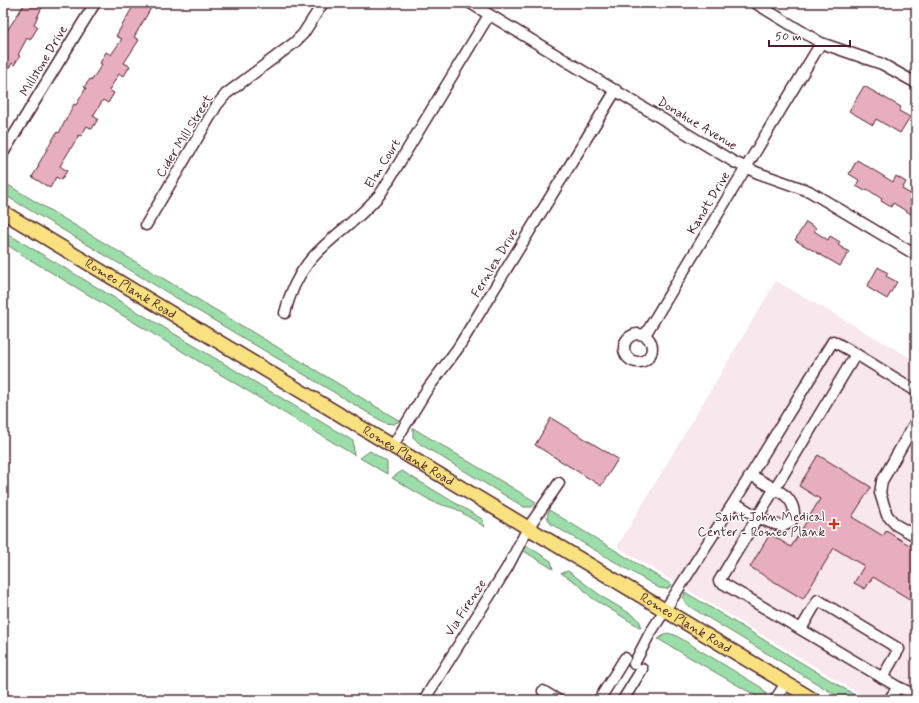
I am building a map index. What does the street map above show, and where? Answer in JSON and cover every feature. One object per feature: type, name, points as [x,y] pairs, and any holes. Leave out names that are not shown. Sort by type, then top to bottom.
[{"type":"main road","name":"Romeo Plank Road","points":[[3,212],[814,700]]},
{"type":"street","name":"Millstone Drive","points":[[3,153],[95,3]]},
{"type":"street","name":"Cider Mill Street","points":[[146,225],[217,105],[226,94],[294,43],[303,34],[323,3]]},
{"type":"street","name":"Donahue Avenue","points":[[470,3],[746,168],[809,191],[916,255]]},
{"type":"street","points":[[755,3],[821,43],[882,64],[916,83]]},
{"type":"street","name":"Elm Court","points":[[286,313],[293,287],[308,262],[330,239],[361,215],[381,193],[489,15]]},
{"type":"street","name":"Kandt Drive","points":[[645,335],[821,43]]},
{"type":"street","name":"Fernlea Drive","points":[[392,447],[426,391],[458,348],[616,90]]},
{"type":"street","points":[[623,700],[665,610],[751,475],[833,341],[916,391]]},
{"type":"street","points":[[856,354],[719,580],[882,678],[911,693],[916,692]]},
{"type":"street","points":[[916,421],[913,432],[882,481],[880,492],[887,515],[896,525],[916,536]]},
{"type":"street","points":[[734,502],[770,524],[787,524],[792,519],[794,512],[792,504],[786,497],[751,475]]},
{"type":"street","name":"Via Firenze","points":[[424,700],[507,568],[528,528],[559,483]]},
{"type":"street","points":[[801,629],[818,600],[899,649],[882,678]]},
{"type":"street","points":[[599,700],[625,658]]},
{"type":"street","points":[[775,700],[786,683]]},
{"type":"street","points":[[889,700],[898,687]]},
{"type":"street","points":[[543,691],[558,700]]},
{"type":"shaded area","points":[[776,281],[916,361],[916,700],[870,700],[617,547]]},
{"type":"green space","points":[[3,182],[400,421],[393,424],[385,423],[3,194]]},
{"type":"green space","points":[[3,231],[353,441],[354,455],[24,256],[3,242]]},
{"type":"green space","points":[[413,428],[536,502],[532,507],[524,507],[420,444],[413,437]]},
{"type":"green space","points":[[370,451],[387,462],[387,474],[360,458]]},
{"type":"green space","points":[[402,471],[482,519],[485,527],[456,509],[433,502],[392,478]]},
{"type":"green space","points":[[549,510],[672,585],[667,589],[659,588],[551,524],[547,517]]},
{"type":"green space","points":[[521,542],[551,561],[553,569],[514,545]]},
{"type":"green space","points":[[568,571],[604,598],[636,617],[640,622],[641,628],[592,598],[578,584],[561,573]]},
{"type":"green space","points":[[685,592],[863,700],[844,700],[687,605],[683,599]]},
{"type":"green space","points":[[667,633],[675,635],[762,688],[766,694],[766,700],[763,700],[658,639]]},
{"type":"building","points":[[25,3],[44,3],[34,24],[38,27],[30,40],[27,38],[18,55],[20,56],[14,65],[12,63],[3,79],[3,37]]},
{"type":"building","points":[[135,3],[154,3],[134,37],[139,40],[124,63],[130,66],[124,76],[119,74],[109,90],[114,93],[108,103],[103,100],[93,116],[98,119],[92,129],[87,126],[81,136],[79,135],[60,166],[67,171],[61,180],[56,177],[50,188],[32,177],[57,132],[59,133],[74,104],[76,105],[86,88],[84,87],[90,79],[92,80],[102,64],[100,63],[106,52],[111,55],[122,39],[116,36]]},
{"type":"building","points":[[864,86],[901,107],[899,111],[910,117],[900,133],[876,119],[873,125],[849,111]]},
{"type":"building","points":[[857,160],[893,182],[896,176],[906,182],[902,189],[916,197],[916,217],[893,203],[891,207],[867,189],[865,191],[856,186],[859,180],[849,174]]},
{"type":"building","points":[[806,222],[816,228],[814,231],[828,240],[830,236],[840,242],[838,245],[849,252],[840,266],[795,240]]},
{"type":"building","points":[[878,267],[888,273],[886,276],[897,282],[887,299],[867,287]]},
{"type":"building","points":[[551,418],[618,459],[601,486],[535,445]]},
{"type":"building","name":"Saint John Medical Center - Romeo Plank","points":[[818,455],[871,487],[852,517],[883,536],[886,531],[916,549],[916,603],[873,577],[865,589],[854,583],[864,566],[834,548],[803,599],[750,567],[770,534],[791,547],[820,499],[799,486]]},
{"type":"place","name":"Saint John Medical Center - Romeo Plank","points":[[834,524]]}]
